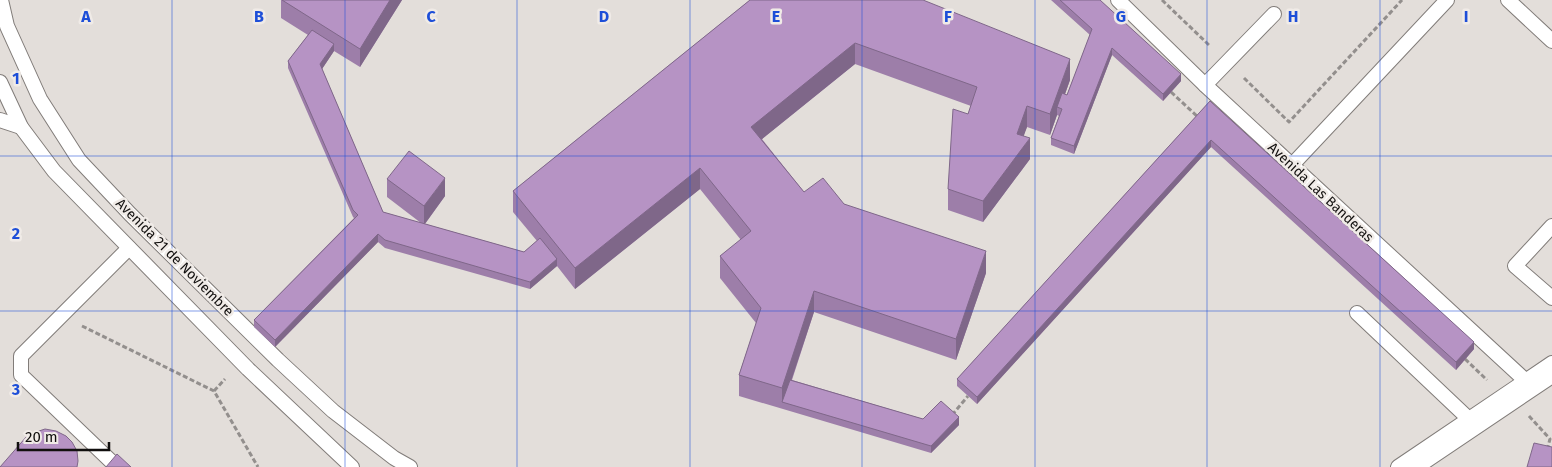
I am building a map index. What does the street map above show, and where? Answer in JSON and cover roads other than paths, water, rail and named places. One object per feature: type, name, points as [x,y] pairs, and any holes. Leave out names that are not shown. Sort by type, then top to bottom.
[{"type":"lane","name":"Avenida 21 de Noviembre","points":[[1,0],[7,26],[40,99],[79,160],[130,214],[278,360],[333,411],[394,458],[410,467]]},
{"type":"lane","name":"Avenida Las Banderas","points":[[1118,0],[1205,85],[1526,381]]},
{"type":"lane","points":[[1292,164],[1446,0]]},
{"type":"lane","points":[[1508,0],[1552,41]]},
{"type":"lane","points":[[1205,85],[1274,14]]},
{"type":"lane","name":"Avenida 21 de Noviembre","points":[[0,82],[21,127],[54,171],[248,369],[352,467]]},
{"type":"lane","points":[[0,120],[21,127]]},
{"type":"lane","points":[[1552,226],[1515,266],[1552,298]]},
{"type":"lane","points":[[117,467],[21,375],[22,356],[129,248]]},
{"type":"lane","points":[[1357,313],[1470,420]]},
{"type":"lane","points":[[1398,467],[1470,420],[1509,400],[1526,381],[1550,374]]},
{"type":"lane","points":[[1417,467],[1509,400],[1550,374]]}]
